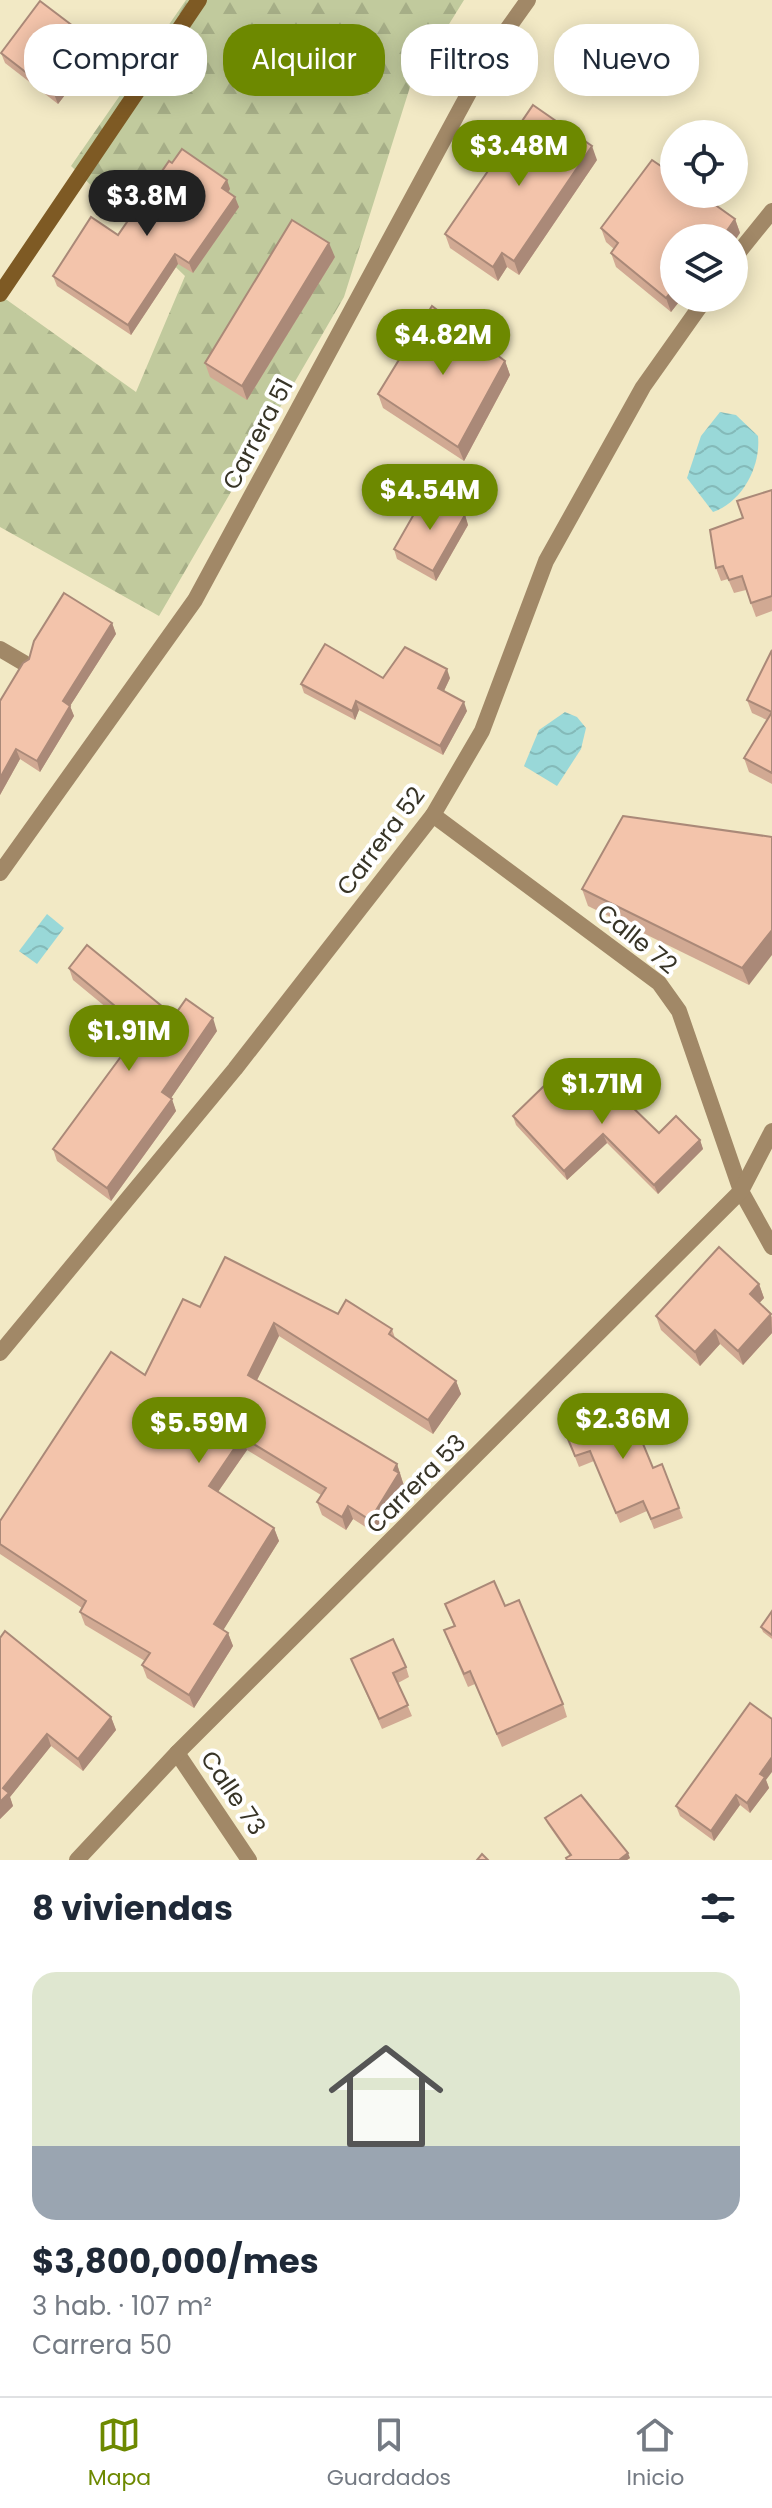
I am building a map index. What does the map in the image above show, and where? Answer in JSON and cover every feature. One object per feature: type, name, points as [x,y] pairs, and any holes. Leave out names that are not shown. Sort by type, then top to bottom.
[{"type":"street","points":[[0,294],[199,0]]},
{"type":"street","name":"Carrera 51","points":[[0,873],[195,600],[491,52],[528,0]]},
{"type":"street","points":[[748,241],[772,211]]},
{"type":"street","name":"Carrera 52","points":[[0,1353],[225,1081],[433,815],[482,731],[546,561],[643,387],[696,312]]},
{"type":"street","points":[[0,649],[24,663]]},
{"type":"street","name":"Calle 72","points":[[433,815],[659,983],[679,1011],[741,1191],[772,1247]]},
{"type":"street","name":"Carrera 53","points":[[77,1860],[177,1753],[741,1191],[772,1131]]},
{"type":"street","name":"Calle 73","points":[[177,1753],[249,1860]]},
{"type":"green space","points":[[186,0],[464,0],[449,24],[401,24],[401,96],[407,96],[344,297],[159,616],[0,527],[0,295],[136,392],[185,276],[71,166],[119,96],[207,96],[207,24],[169,24]]},
{"type":"water","points":[[720,412],[736,415],[758,436],[758,448],[753,471],[741,492],[713,512],[687,478],[701,436]]},
{"type":"water","points":[[565,712],[577,717],[586,728],[581,749],[557,786],[524,766],[539,730]]},
{"type":"water","points":[[47,914],[64,928],[37,964],[19,951]]},
{"type":"building","points":[[40,1],[70,24],[24,24],[24,71],[1,53]]},
{"type":"building","points":[[533,105],[592,146],[514,261],[502,253],[493,267],[445,234]]},
{"type":"building","points":[[182,149],[227,180],[222,188],[235,197],[189,263],[175,254],[128,325],[53,276],[91,217],[118,235],[169,161],[172,163]]},
{"type":"building","points":[[652,160],[660,165],[660,208],[720,208],[735,219],[732,224],[660,224],[660,293],[611,253],[618,243],[601,228]]},
{"type":"building","points":[[292,220],[329,243],[242,386],[205,363]]},
{"type":"building","points":[[432,306],[505,361],[458,447],[378,394]]},
{"type":"building","points":[[772,490],[772,596],[751,603],[742,576],[729,580],[723,566],[716,568],[710,530],[743,518],[737,501]]},
{"type":"building","points":[[426,493],[465,515],[433,571],[394,549]]},
{"type":"building","points":[[64,593],[112,623],[63,701],[70,706],[37,761],[16,749],[0,778],[0,701],[23,663],[29,659],[34,641]]},
{"type":"building","points":[[325,644],[383,678],[405,647],[447,669],[438,688],[464,702],[440,746],[356,701],[352,711],[301,684]]},
{"type":"building","points":[[772,650],[772,712],[747,700]]},
{"type":"building","points":[[772,712],[772,773],[744,758]]},
{"type":"building","points":[[623,816],[772,837],[772,930],[742,968],[582,889]]},
{"type":"building","points":[[87,945],[174,1016],[186,999],[213,1018],[162,1092],[172,1099],[107,1188],[53,1149],[139,1032],[135,1029],[138,1025],[69,968]]},
{"type":"building","points":[[586,1062],[659,1133],[676,1116],[700,1140],[654,1185],[603,1134],[564,1171],[513,1116],[545,1085],[555,1096]]},
{"type":"building","points":[[719,1247],[759,1284],[750,1294],[771,1314],[738,1351],[715,1330],[695,1352],[656,1316]]},
{"type":"building","points":[[225,1257],[338,1314],[346,1300],[392,1329],[389,1334],[456,1381],[428,1420],[274,1323],[248,1375],[397,1464],[394,1470],[399,1473],[370,1520],[348,1506],[342,1517],[317,1502],[326,1488],[242,1437],[209,1486],[274,1528],[214,1624],[228,1633],[189,1695],[142,1665],[150,1653],[80,1612],[86,1601],[0,1544],[0,1521],[111,1352],[145,1375],[183,1299],[200,1307]]},
{"type":"building","points":[[626,1403],[653,1468],[662,1464],[679,1508],[651,1519],[643,1501],[616,1513],[590,1451],[575,1456],[563,1427]]},
{"type":"building","points":[[494,1581],[505,1606],[519,1600],[563,1704],[497,1734],[470,1671],[464,1674],[444,1630],[455,1626],[445,1604]]},
{"type":"building","points":[[772,1611],[772,1635],[761,1627]]},
{"type":"building","points":[[5,1631],[111,1717],[78,1759],[47,1734],[3,1788],[9,1793],[0,1802],[0,1638]]},
{"type":"building","points":[[393,1639],[406,1667],[393,1673],[408,1705],[379,1719],[351,1659]]},
{"type":"building","points":[[750,1703],[772,1719],[772,1757],[760,1774],[765,1777],[747,1803],[736,1795],[711,1831],[676,1806]]},
{"type":"building","points":[[581,1795],[628,1853],[619,1860],[567,1860],[571,1855],[545,1818]]}]
